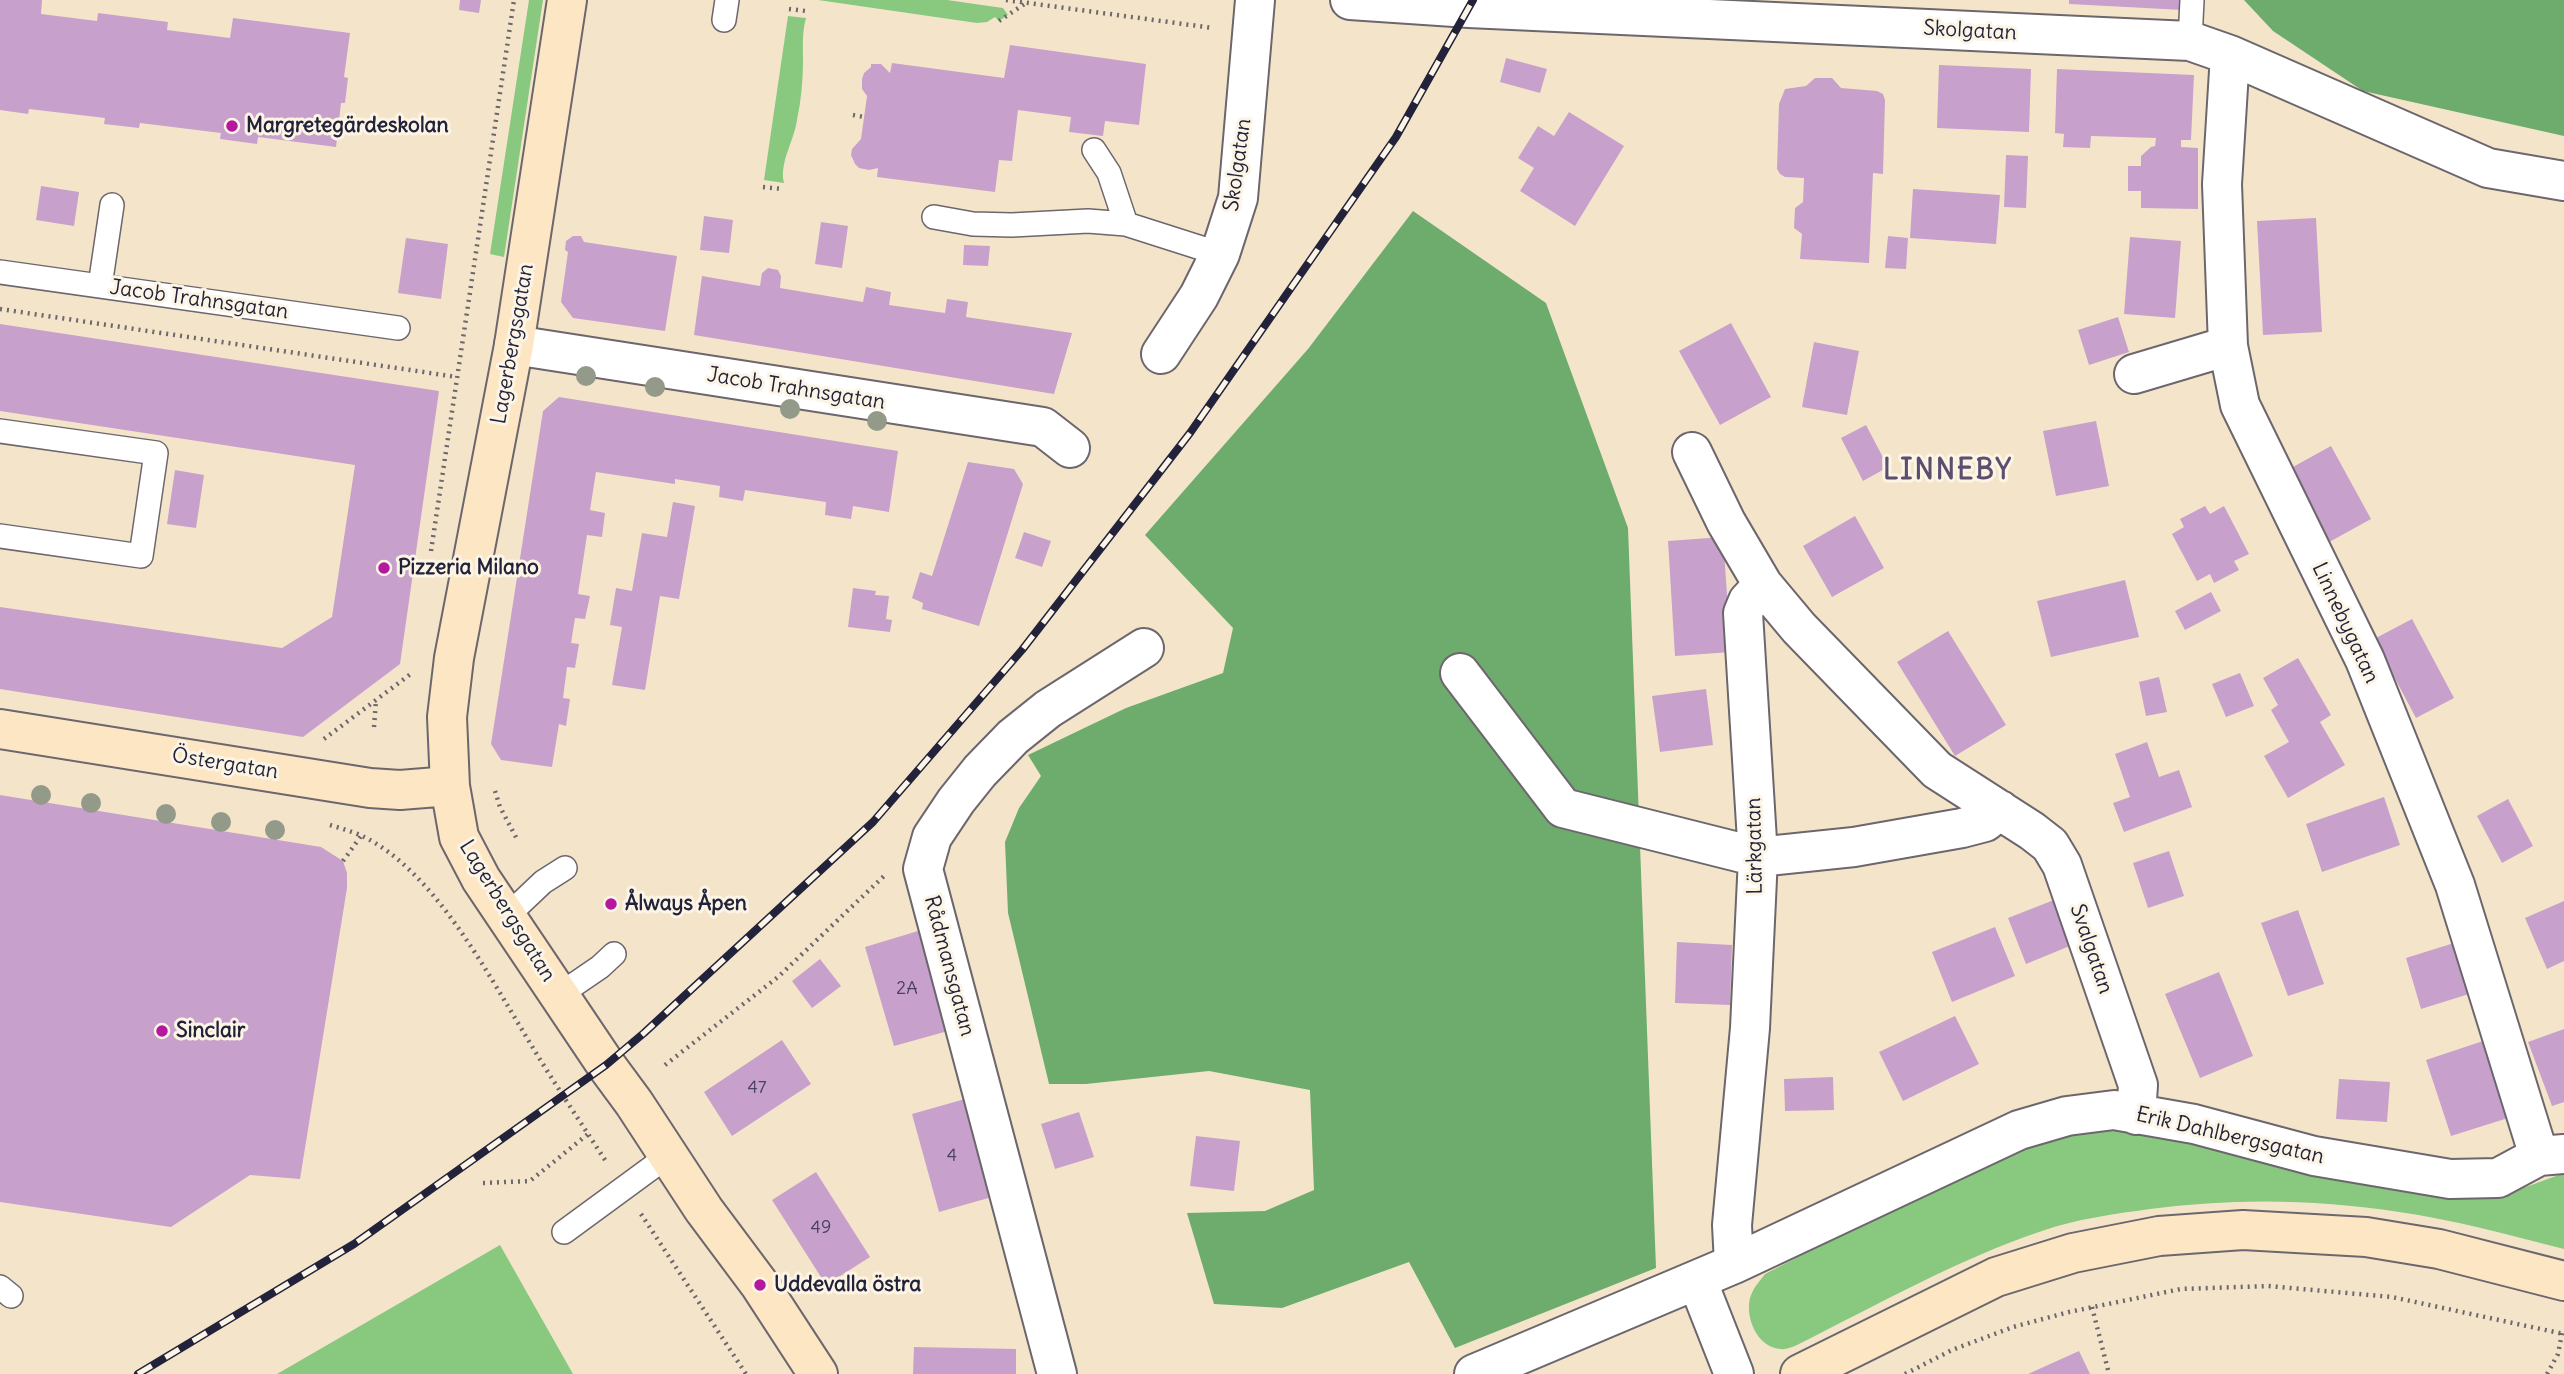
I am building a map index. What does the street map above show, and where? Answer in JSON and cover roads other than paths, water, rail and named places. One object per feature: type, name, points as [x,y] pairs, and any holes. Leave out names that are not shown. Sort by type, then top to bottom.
[{"type":"street","name":"Lagerbergsgatan","points":[[567,0],[514,345],[454,658],[447,717],[450,786],[459,837],[506,917],[704,1210],[760,1285],[818,1374]]},
{"type":"street","name":"Skolgatan","points":[[1350,0],[1469,8],[2189,41],[2230,55],[2488,168],[2564,181]]},
{"type":"street","name":"Skolgatan","points":[[1161,354],[1199,296],[1220,254],[1238,198],[1254,16]]},
{"type":"street","name":"Linnebygatan","points":[[2230,55],[2222,184],[2228,346],[2240,405],[2365,660],[2455,885],[2552,1155]]},
{"type":"street","name":"Jacob Trahnsgatan","points":[[514,345],[1043,427],[1070,449]]},
{"type":"street","points":[[2134,374],[2228,346]]},
{"type":"street","points":[[1692,452],[1726,522],[1763,585]]},
{"type":"street","name":"Svalgatan","points":[[1763,585],[1799,628],[1937,769],[2050,845],[2062,865],[2138,1085],[2137,1115]]},
{"type":"street","name":"Lärkgatan","points":[[1734,1264],[1732,1225],[1750,1028],[1758,857],[1743,613],[1748,601],[1763,585]]},
{"type":"street","name":"Rådmansgatan","points":[[1057,1374],[923,869],[932,836],[980,771],[1013,737],[1048,709],[1144,648]]},
{"type":"street","points":[[1460,673],[1563,808],[1758,857],[1854,847],[1962,828],[1986,822],[2000,810]]},
{"type":"street","name":"Östergatan","points":[[0,729],[370,788],[400,790],[450,786]]},
{"type":"street","name":"Erik Dahlbergsgatan","points":[[1474,1374],[1734,1264],[2019,1130],[2092,1112],[2114,1110],[2194,1124],[2314,1156],[2450,1180],[2498,1178],[2552,1155]]},
{"type":"street","points":[[1800,1374],[1996,1277],[2073,1253],[2159,1236],[2243,1230],[2366,1237],[2438,1249],[2564,1281]]},
{"type":"street","points":[[1697,1280],[1734,1374]]},
{"type":"lane","points":[[2189,41],[2192,0]]},
{"type":"lane","points":[[1094,150],[1109,173],[1126,224]]},
{"type":"lane","points":[[100,286],[112,205]]},
{"type":"lane","points":[[934,217],[973,224],[1088,221],[1126,224],[1220,254]]},
{"type":"lane","name":"Jacob Trahnsgatan","points":[[0,272],[398,328]]},
{"type":"lane","points":[[0,431],[156,453],[141,556],[0,536]]},
{"type":"lane","points":[[506,917],[543,882],[565,868]]},
{"type":"lane","points":[[559,995],[614,954]]},
{"type":"lane","points":[[564,1232],[669,1155]]},
{"type":"railway","points":[[138,1374],[354,1244],[606,1065],[873,822],[1022,650],[1190,433],[1396,137],[1473,0]]},
{"type":"place","name":"Margretegärdeskolan","points":[[232,126]]},
{"type":"place","name":"Pizzeria Milano","points":[[384,568]]},
{"type":"place","name":"Ålways Åpen","points":[[611,904]]},
{"type":"place","name":"Sinclair","points":[[162,1031]]},
{"type":"place","name":"Uddevalla östra","points":[[760,1285]]},
{"type":"district","name":"LINNEBY","points":[[1948,471]]}]
